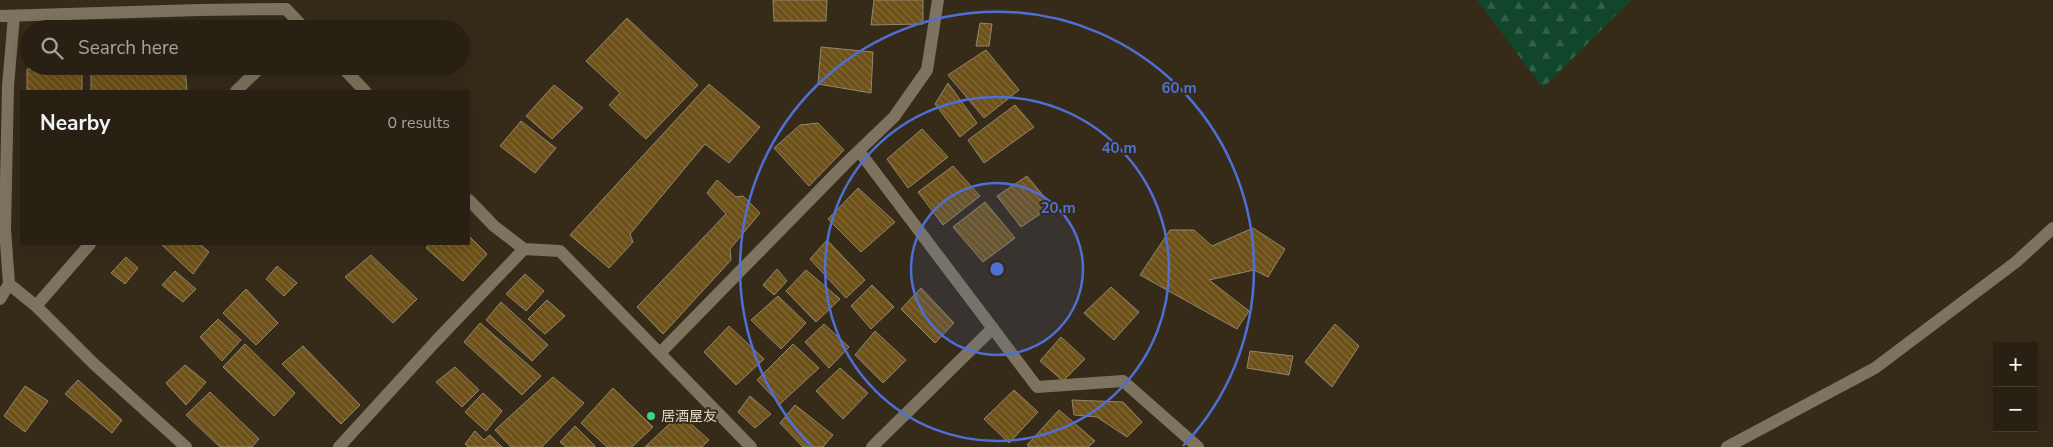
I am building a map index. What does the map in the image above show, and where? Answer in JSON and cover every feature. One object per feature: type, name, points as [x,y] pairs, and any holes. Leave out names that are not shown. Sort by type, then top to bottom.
[{"type":"street","points":[[660,353],[894,117],[927,70],[938,0]]},
{"type":"street","points":[[0,16],[200,10],[288,5],[298,20]]},
{"type":"street","points":[[0,299],[9,284],[5,229],[3,141],[14,16]]},
{"type":"street","points":[[237,90],[253,75]]},
{"type":"street","points":[[350,75],[364,90]]},
{"type":"street","points":[[859,151],[1037,387],[1123,381],[1198,447]]},
{"type":"street","points":[[470,201],[494,226],[524,249],[560,251],[751,447]]},
{"type":"street","points":[[1727,447],[1875,368],[2016,262],[2053,228]]},
{"type":"street","points":[[36,306],[89,245]]},
{"type":"street","points":[[339,447],[435,342],[524,249]]},
{"type":"street","points":[[9,284],[36,306],[114,382],[186,447]]},
{"type":"street","points":[[872,447],[993,328]]},
{"type":"green space","points":[[1477,0],[1631,0],[1543,88]]},
{"type":"building","points":[[773,0],[827,0],[826,21],[774,21]]},
{"type":"building","points":[[874,0],[923,0],[923,24],[871,25]]},
{"type":"building","points":[[627,18],[698,85],[646,139],[609,105],[620,93],[586,61]]},
{"type":"building","points":[[980,23],[992,24],[989,46],[976,46]]},
{"type":"building","points":[[821,47],[873,52],[871,93],[818,84]]},
{"type":"building","points":[[986,50],[1019,90],[984,118],[948,75]]},
{"type":"building","points":[[27,75],[82,75],[82,90],[27,90]]},
{"type":"building","points":[[91,75],[186,75],[187,90],[91,90]]},
{"type":"building","points":[[948,83],[977,123],[960,137],[935,104]]},
{"type":"building","points":[[709,84],[760,127],[729,163],[705,144],[630,234],[633,242],[609,268],[570,235]]},
{"type":"building","points":[[554,85],[583,108],[552,139],[526,116]]},
{"type":"building","points":[[1015,105],[1034,127],[984,163],[968,140]]},
{"type":"building","points":[[521,121],[556,148],[535,173],[500,146]]},
{"type":"building","points":[[818,123],[844,150],[809,186],[774,148],[800,125]]},
{"type":"building","points":[[922,129],[948,157],[908,188],[887,159]]},
{"type":"building","points":[[953,166],[980,196],[943,225],[918,192]]},
{"type":"building","points":[[1027,176],[1052,206],[1021,227],[997,196]]},
{"type":"building","points":[[717,180],[736,197],[743,196],[760,213],[730,249],[731,260],[663,334],[637,307],[726,214],[707,193]]},
{"type":"building","points":[[858,188],[895,222],[861,252],[828,219]]},
{"type":"building","points":[[985,202],[1015,238],[983,262],[953,227]]},
{"type":"building","points":[[1253,228],[1285,249],[1268,277],[1254,270],[1209,280],[1249,311],[1237,329],[1140,275],[1170,230],[1194,230],[1212,246]]},
{"type":"building","points":[[470,237],[487,254],[463,281],[426,248],[428,245],[470,245]]},
{"type":"building","points":[[827,240],[865,280],[846,298],[810,259]]},
{"type":"building","points":[[162,245],[201,245],[209,252],[193,274]]},
{"type":"building","points":[[371,255],[417,299],[393,323],[345,277]]},
{"type":"building","points":[[126,257],[138,268],[125,284],[111,273]]},
{"type":"building","points":[[277,266],[297,283],[284,296],[266,279]]},
{"type":"building","points":[[777,269],[787,281],[774,295],[763,285]]},
{"type":"building","points":[[806,270],[840,299],[816,322],[786,291]]},
{"type":"building","points":[[175,271],[196,289],[183,302],[162,285]]},
{"type":"building","points":[[525,274],[544,291],[526,311],[506,294]]},
{"type":"building","points":[[872,285],[894,307],[871,329],[851,306]]},
{"type":"building","points":[[1111,287],[1139,312],[1114,340],[1084,313]]},
{"type":"building","points":[[921,288],[954,323],[935,343],[901,309]]},
{"type":"building","points":[[246,289],[278,323],[256,345],[223,313]]},
{"type":"building","points":[[778,296],[806,323],[781,349],[751,320]]},
{"type":"building","points":[[547,300],[565,316],[545,334],[528,319]]},
{"type":"building","points":[[501,302],[548,345],[532,361],[486,320]]},
{"type":"building","points":[[218,319],[241,340],[222,361],[200,337]]},
{"type":"building","points":[[480,323],[541,376],[522,395],[464,342]]},
{"type":"building","points":[[824,324],[849,347],[829,368],[805,342]]},
{"type":"building","points":[[1335,324],[1359,346],[1332,387],[1305,362]]},
{"type":"building","points":[[729,326],[764,359],[736,385],[704,352]]},
{"type":"building","points":[[875,331],[906,360],[883,383],[855,355]]},
{"type":"building","points":[[1061,337],[1085,359],[1063,381],[1040,361]]},
{"type":"building","points":[[245,344],[295,393],[274,416],[223,367]]},
{"type":"building","points":[[793,344],[819,368],[780,404],[757,380]]},
{"type":"building","points":[[303,346],[360,405],[341,424],[282,364]]},
{"type":"building","points":[[1250,351],[1293,356],[1289,375],[1247,368]]},
{"type":"building","points":[[185,365],[206,382],[186,405],[166,383]]},
{"type":"building","points":[[455,367],[479,390],[462,407],[436,382]]},
{"type":"building","points":[[840,368],[868,393],[843,419],[816,391]]},
{"type":"building","points":[[553,377],[584,403],[542,447],[511,447],[495,430]]},
{"type":"building","points":[[78,380],[122,420],[112,433],[65,394]]},
{"type":"building","points":[[25,386],[48,401],[25,432],[4,416]]},
{"type":"building","points":[[613,388],[653,427],[632,447],[607,447],[581,423]]},
{"type":"building","points":[[1014,390],[1038,412],[1009,443],[984,419]]},
{"type":"building","points":[[210,392],[259,439],[252,447],[220,447],[186,415]]},
{"type":"building","points":[[483,393],[502,411],[486,431],[465,412]]},
{"type":"building","points":[[750,396],[771,414],[755,428],[738,412]]},
{"type":"building","points":[[1072,400],[1123,402],[1142,422],[1127,437],[1097,417],[1074,415]]},
{"type":"building","points":[[795,405],[833,435],[823,447],[803,447],[780,423]]},
{"type":"building","points":[[1059,410],[1095,441],[1088,447],[1029,447],[1027,445]]},
{"type":"building","points":[[680,414],[709,440],[702,447],[645,447]]},
{"type":"building","points":[[575,426],[594,447],[566,447],[560,442]]},
{"type":"building","points":[[475,431],[484,440],[490,435],[502,447],[468,447],[465,444]]},
{"type":"place","name":"居酒屋友","points":[[651,416]]}]
